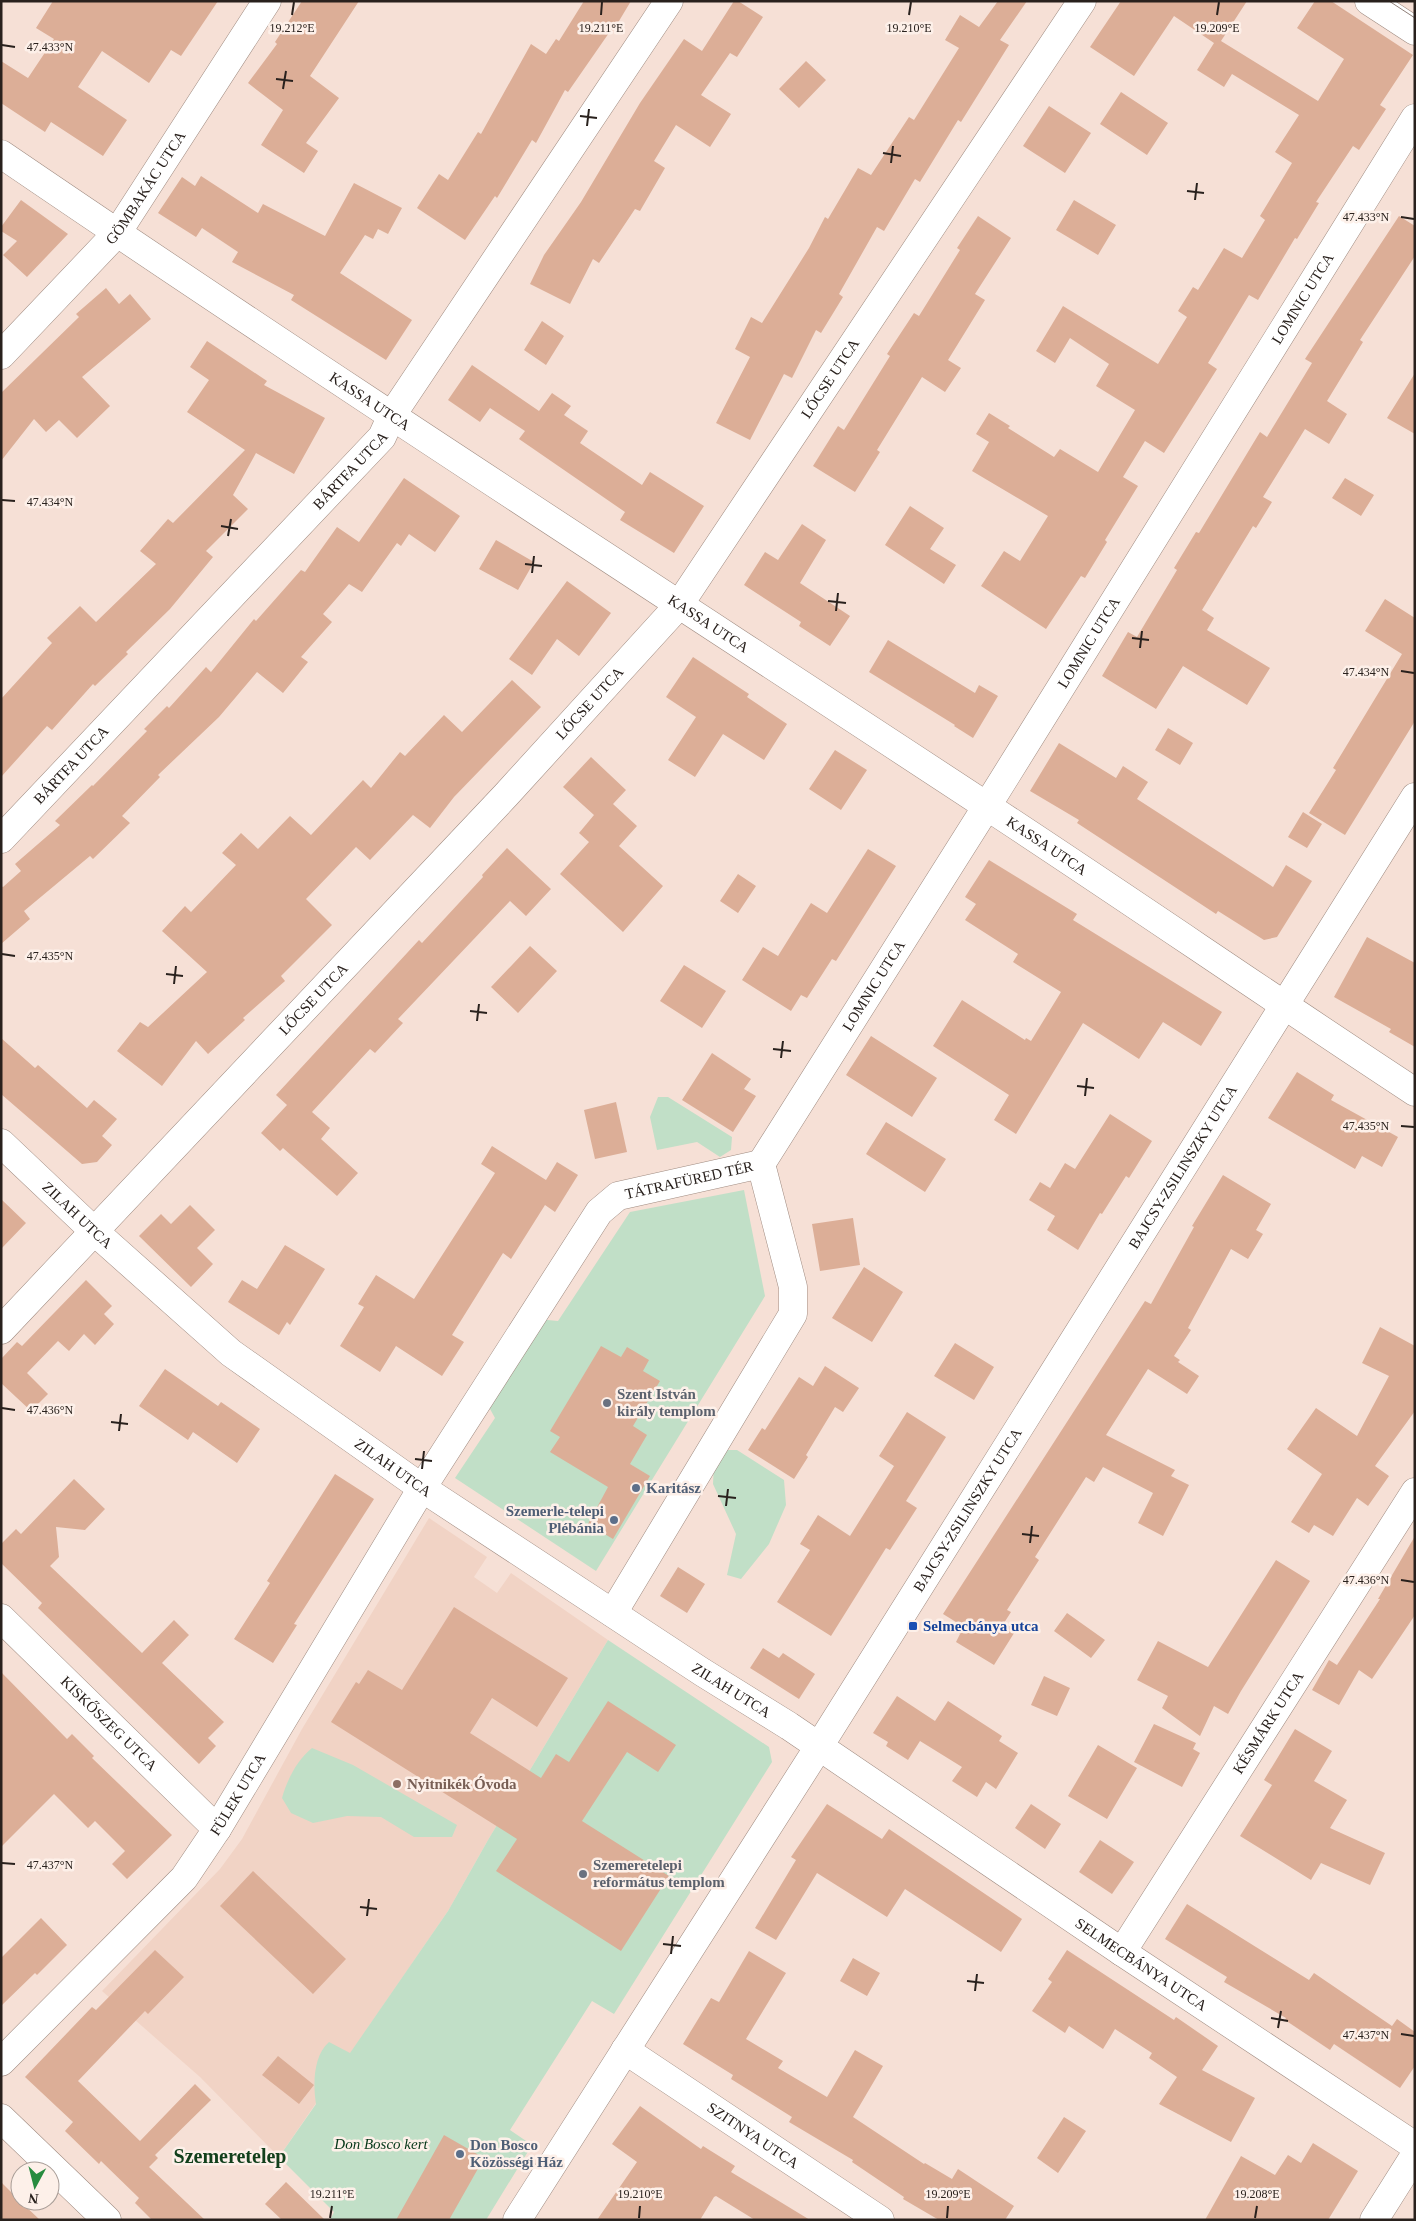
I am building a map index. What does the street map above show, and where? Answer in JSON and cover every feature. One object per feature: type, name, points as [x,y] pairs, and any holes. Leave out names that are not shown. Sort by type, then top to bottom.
[{"type":"street","name":"GÖMBAKÁC UTCA","points":[[1,355],[116,233],[267,1]]},
{"type":"street","name":"BÁRTFA UTCA","points":[[1,839],[382,437],[392,415],[668,1]]},
{"type":"street","name":"LŐCSE UTCA","points":[[1,1330],[506,795],[679,605],[1082,1]]},
{"type":"street","points":[[1369,1],[1415,31]]},
{"type":"street","name":"LOMNIC UTCA","points":[[761,1164],[987,806],[1415,118]]},
{"type":"street","name":"KASSA UTCA","points":[[1,154],[116,233],[987,806],[1283,1006],[1415,1092]]},
{"type":"street","name":"BAJCSY-ZSILINSZKY UTCA","points":[[517,2220],[818,1748],[1415,797]]},
{"type":"street","name":"ZILAH UTCA","points":[[1,1143],[95,1232],[231,1353],[422,1488],[789,1726],[818,1748]]},
{"type":"street","name":"TÁTRAFÜRED TÉR","points":[[422,1488],[599,1212],[618,1196],[761,1164],[793,1287],[793,1314],[613,1613]]},
{"type":"street","name":"FÜLEK UTCA","points":[[1,2062],[184,1878],[218,1829],[422,1488]]},
{"type":"street","name":"KÉSMÁRK UTCA","points":[[1122,1952],[1415,1492]]},
{"type":"street","name":"KISKŐSZEG UTCA","points":[[1,1618],[218,1829]]},
{"type":"street","name":"SELMECBÁNYA UTCA","points":[[818,1748],[1415,2146]]},
{"type":"street","name":"SZITNYA UTCA","points":[[625,2050],[880,2220]]},
{"type":"street","points":[[1,2118],[107,2220]]},
{"type":"street","points":[[1374,2220],[1415,2155]]},
{"type":"shaded area","name":"Nyitnikék Óvoda","points":[[429,1518],[487,1557],[474,1577],[497,1593],[511,1573],[608,1640],[488,1840],[448,1911],[279,2157],[200,2077],[102,1991],[220,1869],[242,1839],[302,1729]]},
{"type":"green space","points":[[658,1097],[668,1097],[732,1137],[731,1150],[720,1157],[697,1142],[657,1150],[650,1117]]},
{"type":"green space","points":[[744,1190],[765,1296],[596,1571],[455,1478],[495,1418],[484,1398],[537,1319],[558,1321],[630,1212]]},
{"type":"green space","points":[[725,1450],[737,1450],[784,1480],[786,1505],[769,1544],[741,1579],[727,1575],[736,1534],[713,1484],[714,1463]]},
{"type":"green space","name":"Don Bosco kert","points":[[608,1640],[769,1747],[772,1762],[614,2014],[592,2001],[510,2130],[532,2145],[486,2220],[330,2220],[334,2212],[279,2157],[316,2104],[315,2071],[320,2055],[329,2042],[350,2053],[448,1911],[488,1840]]},
{"type":"green space","points":[[312,1748],[353,1765],[457,1825],[452,1837],[414,1837],[381,1817],[347,1816],[313,1823],[291,1813],[282,1798],[284,1791],[297,1764]]},
{"type":"building","points":[[53,1],[218,1],[181,56],[171,50],[149,83],[102,51],[78,87],[127,120],[103,156],[51,122],[45,132],[1,103],[1,61],[28,78],[54,39],[36,28]]},
{"type":"building","points":[[302,1],[359,1],[310,76],[339,98],[306,143],[318,151],[304,173],[261,145],[283,110],[248,83],[277,44],[275,42]]},
{"type":"building","points":[[584,1],[631,1],[613,31],[611,30],[568,92],[565,90],[536,143],[532,140],[497,198],[495,196],[465,240],[417,208],[439,174],[448,180],[478,132],[481,134],[531,44],[546,54],[556,39],[559,41]]},
{"type":"building","points":[[734,1],[738,1],[763,17],[737,57],[730,53],[701,95],[731,114],[710,147],[676,125],[654,161],[665,168],[640,211],[635,209],[599,263],[593,259],[570,304],[530,284],[544,255],[581,202],[640,103],[684,39],[702,51]]},
{"type":"building","points":[[998,1],[1027,1],[1000,40],[1009,45],[961,122],[958,120],[920,182],[915,179],[884,231],[877,227],[839,294],[843,297],[821,333],[816,330],[792,378],[784,374],[750,440],[716,423],[750,357],[735,349],[751,317],[762,323],[809,248],[825,217],[828,219],[858,168],[871,175],[909,117],[914,120],[959,48],[945,40],[960,15],[979,27]]},
{"type":"building","points":[[1121,1],[1247,1],[1221,41],[1318,101],[1344,59],[1297,28],[1315,1],[1331,1],[1413,55],[1380,105],[1386,109],[1359,150],[1353,146],[1316,202],[1319,203],[1297,239],[1295,238],[1258,300],[1249,295],[1208,363],[1217,369],[1164,453],[1145,441],[1123,477],[1138,486],[1105,540],[1107,542],[1085,578],[1081,576],[1046,629],[981,586],[1004,551],[1020,561],[1048,516],[972,471],[989,442],[976,434],[989,413],[1010,426],[1008,428],[1054,457],[1060,449],[1098,472],[1135,410],[1096,386],[1109,364],[1070,338],[1055,363],[1036,351],[1063,306],[1158,364],[1187,317],[1178,311],[1193,287],[1198,290],[1224,248],[1242,258],[1265,220],[1260,216],[1292,163],[1275,152],[1299,115],[1232,74],[1224,87],[1197,70],[1214,43],[1174,16],[1134,76],[1090,47]]},
{"type":"building","points":[[806,61],[826,80],[799,108],[779,89]]},
{"type":"building","points":[[1121,92],[1168,123],[1147,155],[1100,124]]},
{"type":"building","points":[[1049,106],[1091,133],[1065,173],[1023,146]]},
{"type":"building","points":[[201,176],[258,213],[263,204],[325,236],[354,183],[402,208],[388,234],[378,229],[373,239],[365,235],[340,273],[412,320],[386,360],[291,300],[294,295],[232,262],[238,252],[202,228],[196,237],[158,213],[182,177],[195,186]]},
{"type":"building","points":[[21,200],[68,234],[27,277],[3,255],[17,241],[1,231],[1,227]]},
{"type":"building","points":[[1074,200],[1116,225],[1098,255],[1056,230]]},
{"type":"building","points":[[978,216],[1011,238],[975,294],[985,300],[948,360],[961,368],[945,392],[922,377],[877,450],[880,452],[855,492],[813,466],[838,426],[844,430],[890,356],[887,354],[914,313],[919,316],[960,250],[957,248]]},
{"type":"building","points":[[1399,216],[1415,226],[1415,256],[1360,340],[1363,342],[1327,401],[1347,414],[1329,444],[1305,429],[1263,497],[1272,502],[1256,528],[1253,526],[1202,610],[1214,618],[1207,630],[1270,668],[1247,705],[1183,666],[1156,709],[1102,676],[1128,632],[1137,637],[1177,570],[1174,568],[1196,532],[1199,533],[1260,432],[1267,437],[1312,363],[1305,359]]},
{"type":"building","points":[[106,288],[119,304],[130,294],[151,319],[82,377],[110,406],[77,438],[59,420],[46,432],[34,419],[1,461],[1,393],[79,317],[76,314]]},
{"type":"building","points":[[542,321],[564,336],[546,365],[524,350]]},
{"type":"building","points":[[207,341],[267,381],[264,385],[325,418],[294,474],[256,453],[233,495],[248,509],[206,551],[213,557],[170,609],[126,652],[128,654],[95,686],[93,684],[52,730],[47,726],[1,777],[1,699],[52,643],[47,638],[80,606],[96,622],[156,564],[140,551],[168,519],[173,523],[245,450],[187,412],[209,380],[190,367]]},
{"type":"building","points":[[472,365],[539,411],[552,393],[571,406],[564,415],[588,431],[580,443],[642,485],[650,472],[704,506],[674,553],[620,520],[625,512],[519,439],[525,431],[490,408],[480,422],[448,400]]},
{"type":"building","points":[[1415,373],[1415,434],[1387,418]]},
{"type":"building","points":[[404,478],[460,516],[435,552],[409,534],[401,546],[397,543],[362,592],[349,584],[323,614],[332,622],[301,657],[308,662],[283,693],[257,672],[219,717],[158,775],[160,777],[122,816],[130,823],[93,859],[90,856],[24,911],[30,919],[1,944],[1,886],[3,887],[21,871],[15,864],[60,825],[55,821],[93,786],[147,731],[144,729],[167,706],[169,708],[206,667],[211,672],[254,619],[256,621],[301,570],[305,572],[337,527],[359,542]]},
{"type":"building","points":[[1345,478],[1374,495],[1361,516],[1332,498]]},
{"type":"building","points":[[910,506],[944,528],[930,549],[956,565],[944,584],[885,545]]},
{"type":"building","points":[[802,524],[826,540],[800,583],[850,616],[830,646],[799,626],[801,622],[744,585],[765,552],[778,560]]},
{"type":"building","points":[[496,540],[534,562],[518,590],[479,569]]},
{"type":"building","points":[[567,581],[611,613],[579,656],[557,639],[532,675],[509,659]]},
{"type":"building","points":[[1385,599],[1415,618],[1415,721],[1345,835],[1309,813],[1336,770],[1333,768],[1402,654],[1365,631]]},
{"type":"building","points":[[888,640],[975,693],[979,685],[998,696],[973,738],[869,672]]},
{"type":"building","points":[[693,657],[749,694],[747,697],[787,724],[764,760],[723,734],[695,777],[668,760],[696,717],[666,697]]},
{"type":"building","points":[[512,680],[541,707],[454,797],[430,828],[413,815],[370,860],[356,847],[306,899],[332,925],[281,976],[285,981],[243,1018],[245,1020],[208,1054],[196,1041],[162,1086],[117,1051],[140,1022],[148,1027],[207,972],[162,931],[185,906],[191,912],[236,865],[222,853],[241,833],[258,849],[290,816],[311,835],[363,780],[371,788],[400,752],[405,756],[444,715],[462,732]]},
{"type":"building","points":[[1168,728],[1193,743],[1180,765],[1155,750]]},
{"type":"building","points":[[1059,743],[1116,778],[1123,766],[1148,782],[1137,799],[1273,887],[1286,865],[1312,881],[1277,937],[1264,940],[1218,911],[1216,914],[1077,823],[1079,820],[1030,791]]},
{"type":"building","points":[[835,750],[867,770],[841,810],[809,789]]},
{"type":"building","points":[[591,757],[626,790],[613,804],[637,826],[619,846],[663,886],[623,932],[560,874],[589,842],[579,833],[594,815],[563,787]]},
{"type":"building","points":[[1303,812],[1322,824],[1307,848],[1288,837]]},
{"type":"building","points":[[507,848],[551,889],[526,916],[510,901],[398,1019],[403,1023],[375,1053],[370,1049],[312,1112],[330,1128],[321,1139],[358,1173],[337,1196],[283,1148],[280,1151],[261,1133],[287,1105],[276,1095],[419,940],[422,943]]},
{"type":"building","points":[[868,849],[896,866],[836,961],[832,959],[807,998],[801,995],[791,1011],[742,980],[763,947],[778,956],[811,903],[827,913]]},
{"type":"building","points":[[989,860],[1077,914],[1073,920],[1222,1012],[1201,1046],[1163,1022],[1139,1059],[1083,1023],[1016,1134],[994,1120],[1009,1095],[933,1046],[962,1000],[1025,1040],[1026,1038],[1031,1041],[1061,992],[1013,962],[1018,954],[965,920],[976,904],[965,897]]},
{"type":"building","points":[[738,874],[756,886],[738,913],[720,901]]},
{"type":"building","points":[[1367,937],[1415,963],[1415,1047],[1389,1032],[1391,1029],[1334,997]]},
{"type":"building","points":[[530,946],[557,971],[518,1013],[491,987]]},
{"type":"building","points":[[684,965],[726,991],[702,1028],[660,1001]]},
{"type":"building","points":[[871,1036],[937,1078],[912,1117],[846,1075]]},
{"type":"building","points":[[1,1038],[35,1068],[38,1065],[87,1108],[94,1100],[117,1119],[102,1136],[112,1145],[97,1162],[82,1164],[1,1094]]},
{"type":"building","points":[[712,1053],[751,1079],[744,1089],[756,1096],[733,1132],[682,1100]]},
{"type":"building","points":[[1297,1072],[1334,1095],[1331,1100],[1398,1137],[1382,1167],[1362,1156],[1355,1169],[1268,1118]]},
{"type":"building","points":[[616,1102],[627,1152],[595,1159],[584,1110]]},
{"type":"building","points":[[1110,1114],[1152,1141],[1129,1178],[1126,1176],[1102,1214],[1100,1213],[1078,1250],[1047,1230],[1055,1216],[1029,1200],[1040,1182],[1050,1188],[1065,1163],[1075,1169]]},
{"type":"building","points":[[886,1122],[946,1159],[925,1192],[866,1154]]},
{"type":"building","points":[[492,1146],[546,1180],[557,1162],[578,1175],[555,1212],[545,1205],[511,1259],[503,1253],[452,1335],[464,1342],[442,1376],[396,1346],[380,1372],[340,1346],[364,1307],[358,1304],[376,1275],[414,1299],[495,1173],[481,1164]]},
{"type":"building","points":[[1223,1175],[1271,1204],[1256,1230],[1263,1234],[1248,1259],[1231,1249],[1188,1328],[1191,1330],[1174,1356],[1180,1360],[1178,1362],[1199,1376],[1187,1394],[1148,1369],[1106,1435],[1175,1470],[1171,1476],[1189,1485],[1163,1536],[1138,1523],[1153,1493],[1103,1467],[1094,1482],[1086,1477],[1035,1557],[1039,1560],[1007,1610],[1011,1612],[1004,1623],[1016,1630],[994,1665],[956,1642],[960,1634],[952,1628],[956,1622],[943,1614],[1145,1301],[1151,1304],[1194,1227],[1192,1226]]},
{"type":"building","points":[[1,1199],[26,1223],[1,1249]]},
{"type":"building","points":[[190,1205],[215,1230],[197,1248],[213,1264],[191,1287],[139,1236],[161,1214],[171,1224]]},
{"type":"building","points":[[853,1218],[860,1265],[820,1271],[812,1224]]},
{"type":"building","points":[[285,1245],[325,1269],[290,1325],[287,1322],[279,1335],[228,1302],[242,1280],[257,1289]]},
{"type":"building","points":[[864,1267],[903,1292],[872,1342],[832,1318]]},
{"type":"building","points":[[86,1280],[112,1306],[104,1314],[114,1324],[95,1345],[84,1334],[69,1351],[58,1341],[27,1373],[48,1394],[31,1411],[1,1383],[1,1359],[17,1342],[22,1346]]},
{"type":"building","points":[[1380,1327],[1415,1346],[1415,1411],[1375,1466],[1389,1476],[1368,1506],[1357,1498],[1333,1536],[1314,1525],[1309,1533],[1291,1522],[1322,1474],[1287,1449],[1316,1408],[1357,1436],[1389,1376],[1362,1363]]},
{"type":"building","points":[[955,1343],[994,1367],[974,1400],[934,1376]]},
{"type":"building","name":"Szent István király templom","points":[[601,1346],[621,1357],[627,1347],[649,1360],[643,1371],[660,1381],[633,1426],[647,1435],[630,1464],[650,1476],[613,1539],[588,1524],[608,1487],[550,1452],[560,1437],[550,1431]]},
{"type":"building","points":[[825,1366],[859,1388],[843,1412],[835,1407],[794,1479],[748,1450],[762,1428],[765,1430],[799,1377],[813,1386]]},
{"type":"building","points":[[165,1369],[218,1406],[221,1402],[260,1429],[237,1463],[193,1432],[188,1440],[139,1406]]},
{"type":"building","points":[[907,1412],[946,1437],[906,1501],[917,1508],[890,1550],[886,1548],[831,1636],[777,1602],[810,1550],[800,1544],[818,1515],[850,1536],[894,1466],[879,1456]]},
{"type":"building","points":[[335,1474],[374,1499],[294,1624],[297,1625],[273,1663],[234,1639],[270,1583],[267,1581]]},
{"type":"building","points":[[74,1479],[105,1509],[85,1530],[56,1527],[59,1557],[50,1566],[142,1653],[174,1620],[189,1635],[162,1663],[224,1722],[208,1738],[216,1746],[199,1764],[38,1608],[42,1603],[1,1563],[1,1544],[16,1529],[21,1534]]},
{"type":"building","points":[[1415,1536],[1415,1615],[1372,1679],[1359,1670],[1339,1705],[1312,1690],[1329,1660],[1337,1665],[1380,1599],[1378,1599]]},
{"type":"building","points":[[1276,1560],[1310,1581],[1228,1714],[1214,1706],[1200,1736],[1162,1708],[1168,1696],[1137,1680],[1158,1641],[1208,1667]]},
{"type":"building","points":[[678,1567],[705,1584],[687,1613],[660,1596]]},
{"type":"building","points":[[454,1607],[568,1678],[537,1727],[492,1698],[470,1733],[541,1778],[556,1754],[569,1762],[608,1701],[676,1745],[658,1772],[627,1752],[582,1821],[669,1876],[621,1951],[496,1871],[517,1839],[331,1722],[356,1682],[359,1684],[368,1670],[402,1690]]},
{"type":"building","points":[[1067,1613],[1105,1640],[1091,1658],[1054,1631]]},
{"type":"building","points":[[763,1648],[779,1658],[783,1653],[815,1674],[799,1699],[750,1668]]},
{"type":"building","points":[[1,1672],[67,1739],[72,1734],[94,1756],[92,1758],[172,1835],[127,1879],[112,1864],[125,1851],[95,1821],[88,1828],[54,1794],[1,1847]]},
{"type":"building","points":[[1044,1676],[1070,1688],[1057,1716],[1031,1705]]},
{"type":"building","points":[[897,1696],[935,1721],[948,1701],[1002,1736],[999,1741],[1018,1753],[996,1789],[986,1782],[977,1797],[952,1781],[962,1767],[920,1741],[908,1760],[886,1746],[888,1742],[873,1733]]},
{"type":"building","points":[[1154,1724],[1196,1743],[1193,1749],[1200,1753],[1182,1787],[1134,1762]]},
{"type":"building","points":[[1295,1729],[1332,1751],[1314,1781],[1347,1800],[1330,1828],[1385,1853],[1370,1885],[1321,1863],[1311,1880],[1240,1836],[1272,1785],[1264,1780]]},
{"type":"building","points":[[1098,1745],[1137,1768],[1107,1819],[1068,1796]]},
{"type":"building","points":[[827,1804],[882,1839],[889,1829],[1022,1919],[1001,1952],[905,1889],[887,1917],[817,1873],[776,1940],[755,1928],[796,1860],[791,1857]]},
{"type":"building","points":[[1031,1804],[1061,1824],[1045,1849],[1015,1828]]},
{"type":"building","points":[[1100,1840],[1134,1862],[1112,1894],[1079,1872]]},
{"type":"building","points":[[253,1871],[346,1959],[313,1994],[220,1906]]},
{"type":"building","points":[[1187,1904],[1309,1980],[1314,1973],[1392,2026],[1397,2019],[1415,2032],[1415,2066],[1400,2088],[1334,2044],[1330,2050],[1285,2020],[1286,2018],[1224,1982],[1227,1977],[1165,1939]]},
{"type":"building","points":[[41,1918],[67,1945],[37,1975],[35,1973],[1,2006],[1,1958]]},
{"type":"building","points":[[155,1950],[184,1977],[148,2014],[145,2011],[78,2081],[140,2141],[195,2084],[211,2100],[155,2155],[158,2158],[149,2167],[205,2220],[152,2220],[135,2203],[139,2198],[101,2161],[99,2164],[65,2131],[73,2122],[25,2077],[92,2007],[96,2010]]},
{"type":"building","points":[[1067,1950],[1174,2020],[1176,2017],[1218,2046],[1202,2070],[1255,2098],[1231,2142],[1159,2104],[1177,2077],[1149,2058],[1152,2053],[1115,2029],[1103,2049],[1069,2026],[1065,2033],[1032,2011],[1052,1982],[1048,1979]]},
{"type":"building","points":[[749,1951],[786,1973],[746,2039],[783,2061],[778,2068],[827,2097],[855,2050],[883,2066],[853,2117],[924,2164],[952,2179],[958,2169],[1014,2206],[1005,2220],[939,2220],[903,2199],[904,2197],[852,2162],[853,2160],[789,2122],[792,2117],[731,2079],[733,2075],[683,2044],[711,1998],[719,2002]]},
{"type":"building","points":[[853,1958],[880,1973],[867,1996],[840,1981]]},
{"type":"building","points":[[278,2056],[314,2085],[299,2104],[262,2075]]},
{"type":"building","points":[[640,2106],[701,2149],[703,2146],[735,2166],[731,2172],[810,2220],[755,2220],[716,2196],[700,2220],[597,2220],[637,2162],[612,2144]]},
{"type":"building","points":[[1064,2117],[1086,2131],[1058,2173],[1037,2158]]},
{"type":"building","points":[[444,2135],[484,2158],[449,2220],[396,2220]]},
{"type":"building","points":[[1313,2143],[1358,2171],[1328,2220],[1205,2220],[1241,2156],[1275,2175],[1288,2155],[1301,2163]]},
{"type":"building","points":[[1,2182],[10,2191],[10,2211],[31,2211],[40,2220],[1,2220]]},
{"type":"building","points":[[286,2182],[325,2220],[282,2220],[265,2204]]},
{"type":"tram line","points":[[1389,1],[1415,18]]},
{"type":"place","name":"Szent István király templom","points":[[607,1403]]},
{"type":"place","name":"Karitász","points":[[636,1488]]},
{"type":"place","name":"Szemerle-telepi Plébánia","points":[[614,1520]]},
{"type":"place","name":"Selmecbánya utca","points":[[913,1626]]},
{"type":"place","name":"Nyitnikék Óvoda","points":[[397,1784]]},
{"type":"place","name":"Szemeretelepi református templom","points":[[583,1874]]},
{"type":"place","name":"Don Bosco Közösségi Ház","points":[[460,2154]]},
{"type":"district","name":"Szemeretelep","points":[[230,2156]]}]
